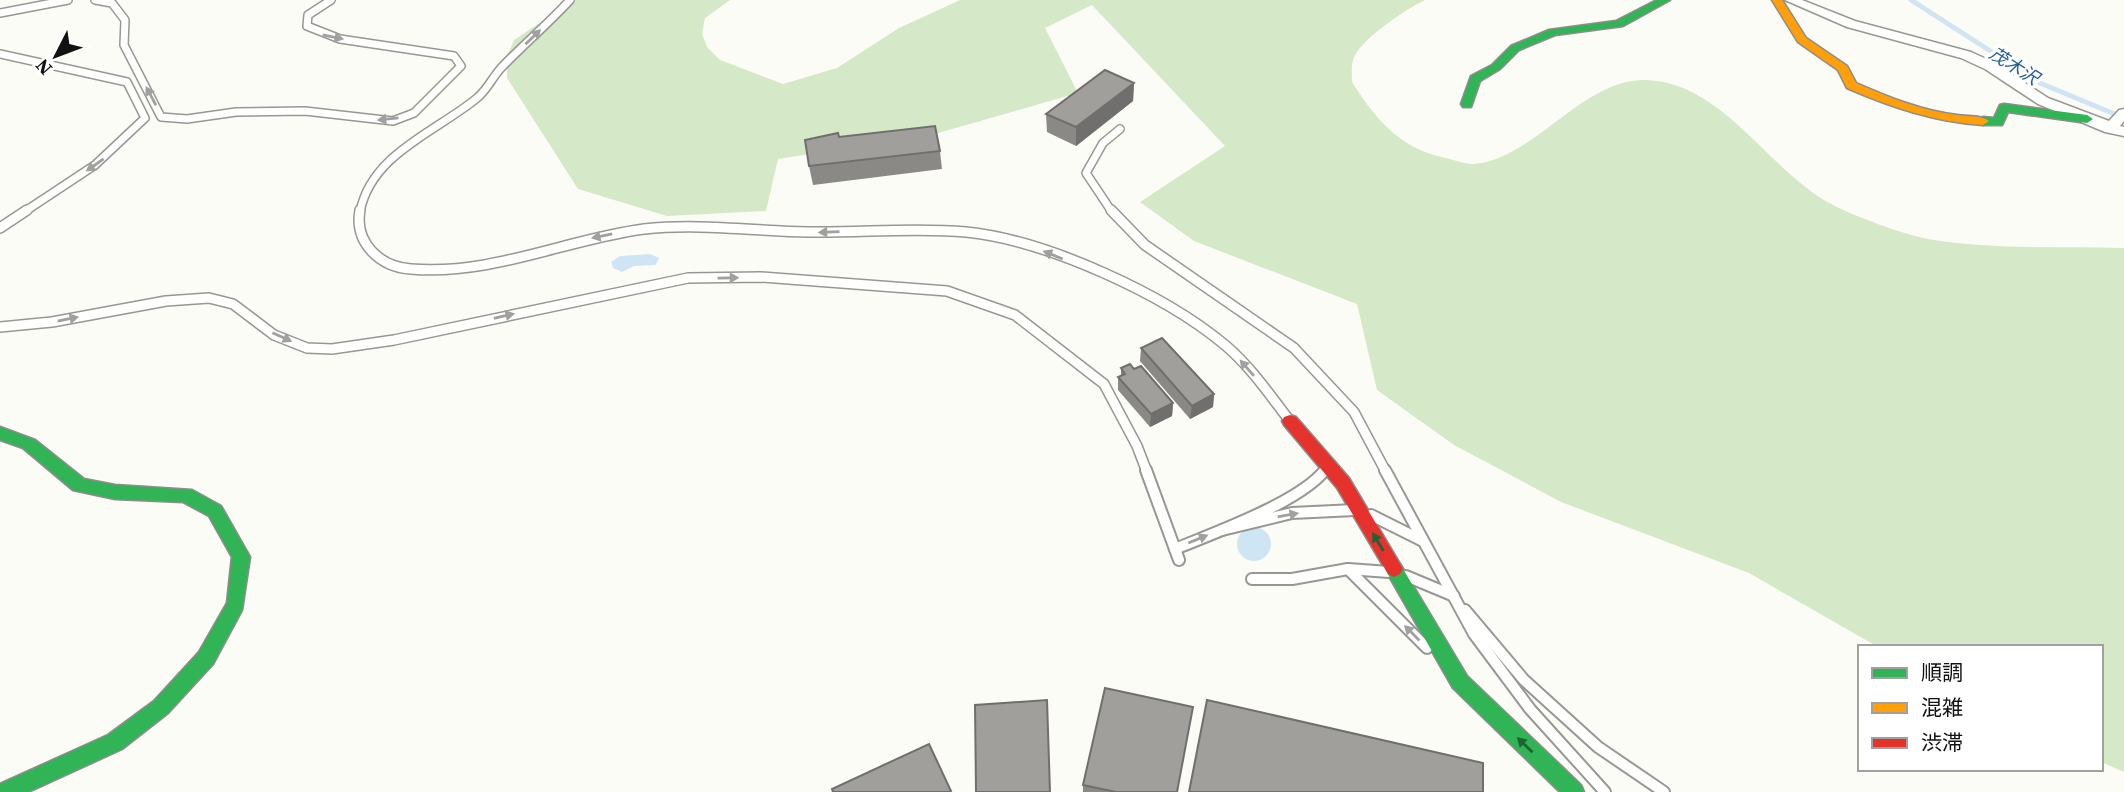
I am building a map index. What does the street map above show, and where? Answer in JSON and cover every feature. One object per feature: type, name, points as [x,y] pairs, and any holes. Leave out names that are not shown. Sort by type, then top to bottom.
[{"type":"street","points":[[1467,104],[1475,79],[1496,67],[1515,48],[1553,32],[1619,24],[1665,0]]},
{"type":"street","points":[[1777,0],[1802,40],[1843,68],[1850,85],[1885,102],[1947,120],[1998,122],[2004,108],[2087,119]]},
{"type":"street","points":[[1791,0],[1851,24],[1966,55],[1990,66],[2043,101],[2117,130],[2124,113]]},
{"type":"street","points":[[1290,421],[1343,483],[1461,682],[1574,792]]},
{"type":"street","points":[[0,433],[29,444],[79,485],[115,492],[186,495],[215,511],[241,557],[236,604],[206,658],[161,707],[115,742],[5,792]]},
{"type":"lane","points":[[0,13],[68,0]]},
{"type":"lane","points":[[95,0],[112,3],[125,20],[124,45],[161,117],[187,119],[236,112],[305,111],[393,121],[414,113],[461,66],[454,56],[432,50],[330,38],[307,26],[308,15],[331,0]]},
{"type":"lane","points":[[570,0],[495,74],[478,97],[396,153],[372,183],[360,201],[360,224],[366,245],[382,261],[397,268],[419,270],[500,263],[601,236],[650,228],[812,233],[937,229],[991,235],[1032,247],[1146,291],[1198,324],[1245,363],[1290,421]]},
{"type":"lane","points":[[0,54],[127,82],[145,118],[129,139],[100,162],[0,229]]},
{"type":"lane","points":[[1120,129],[1103,143],[1086,173],[1114,215],[1145,244],[1294,348],[1354,412],[1474,634],[1530,709],[1605,792]]},
{"type":"lane","points":[[0,327],[52,322],[166,301],[209,299],[233,304],[274,335],[307,348],[332,349],[394,340],[688,278],[761,277],[947,291],[1015,315],[1104,384],[1137,446],[1179,560]]},
{"type":"lane","points":[[1175,549],[1222,530],[1314,484],[1328,466]]},
{"type":"lane","points":[[1222,530],[1292,513],[1359,509],[1423,541]]},
{"type":"lane","points":[[1348,569],[1461,682]]},
{"type":"lane","points":[[1252,579],[1292,579],[1348,569],[1396,572],[1452,594],[1524,680],[1598,747],[1664,792]]},
{"type":"green space","points":[[574,0],[730,0],[705,18],[702,34],[707,47],[720,60],[783,84],[837,68],[899,28],[960,0],[1425,0],[1395,18],[1364,43],[1353,60],[1352,82],[1389,129],[1426,152],[1469,164],[1495,159],[1538,135],[1601,91],[1624,83],[1647,80],[1675,85],[1700,96],[1723,112],[1810,191],[1833,205],[1880,225],[1918,237],[1952,242],[2001,246],[2124,248],[2124,772],[2103,763],[2103,645],[1875,645],[1749,573],[1561,502],[1454,445],[1377,390],[1357,304],[1194,241],[1140,202],[1225,146],[1092,5],[1045,28],[1078,93],[931,135],[778,159],[766,211],[667,216],[578,189],[507,78],[507,57],[514,40]]},
{"type":"water","points":[[650,254],[659,258],[656,265],[634,266],[622,272],[613,268],[611,262],[620,256]]},
{"type":"water","points":[[1254,527],[1266,532],[1271,544],[1266,556],[1254,561],[1242,556],[1237,544],[1242,532]]},
{"type":"building","points":[[1105,70],[1134,83],[1076,127],[1046,114]]},
{"type":"building","points":[[935,126],[940,151],[809,166],[805,140],[838,133],[839,137]]},
{"type":"building","points":[[1162,338],[1214,394],[1192,406],[1141,348]]},
{"type":"building","points":[[1130,364],[1134,369],[1141,366],[1173,403],[1151,414],[1118,377],[1125,374],[1121,368]]},
{"type":"building","points":[[1105,688],[1193,707],[1177,792],[1116,792],[1083,785]]},
{"type":"building","points":[[1047,700],[1050,792],[976,792],[975,705]]},
{"type":"building","points":[[1207,700],[1483,763],[1483,792],[1189,792]]},
{"type":"building","points":[[929,744],[951,791],[949,792],[833,792],[832,789]]},
{"type":"waterway","name":"茂木沢","points":[[1911,0],[2040,83],[2124,118]]},
{"type":"traffic: fast","points":[[1467,104],[1475,79],[1496,67],[1515,48],[1553,32],[1619,24],[1665,0]]},
{"type":"traffic: fast","points":[[1983,121],[1998,122],[2004,108],[2087,119]]},
{"type":"traffic: fast","points":[[0,433],[29,444],[79,485],[115,492],[186,495],[215,511],[241,557],[236,604],[206,658],[161,707],[115,742],[5,792]]},
{"type":"traffic: fast","points":[[1394,569],[1460,682],[1574,792]]},
{"type":"traffic: slow","points":[[1777,0],[1802,40],[1843,68],[1851,85],[1915,110],[1949,118],[1983,121]]},
{"type":"traffic: jam","points":[[1290,421],[1343,483],[1394,569]]}]
